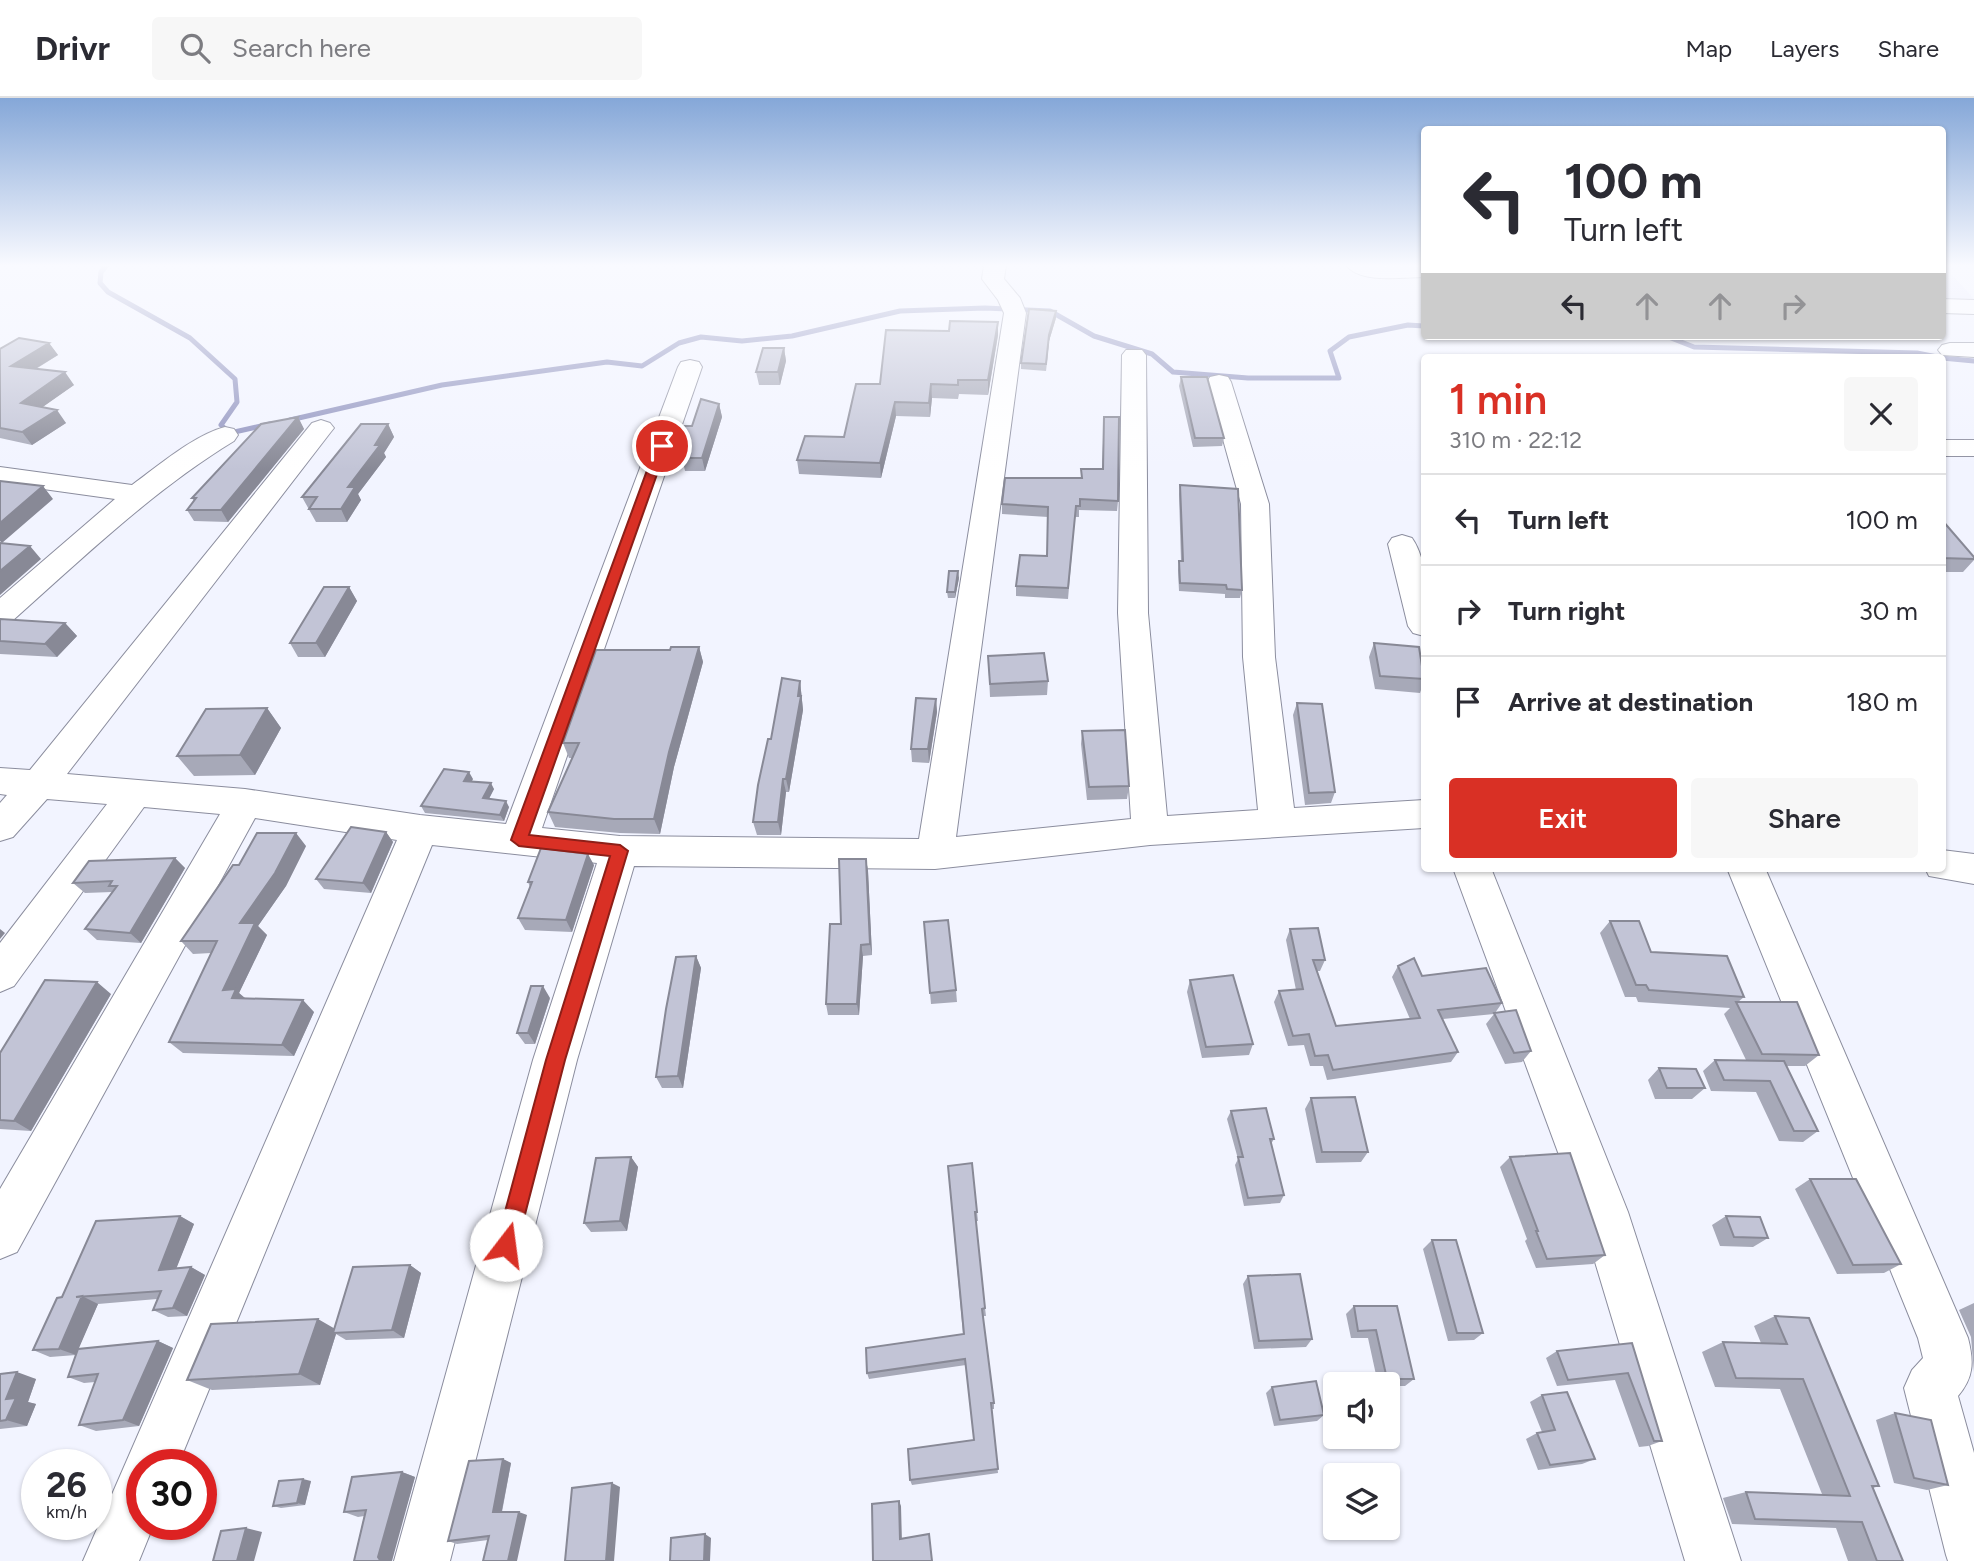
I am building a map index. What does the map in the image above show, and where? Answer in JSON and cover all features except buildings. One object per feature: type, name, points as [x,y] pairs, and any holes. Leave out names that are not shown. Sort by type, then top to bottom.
[{"type":"street","points":[[935,854],[1007,333]]},
{"type":"street","points":[[1134,355],[1133,613],[1150,831]]},
{"type":"street","points":[[519,840],[690,367]]},
{"type":"street","points":[[1219,382],[1255,504],[1259,657],[1278,823]]},
{"type":"street","points":[[0,827],[39,784],[321,428]]},
{"type":"street","points":[[6,604],[178,463],[225,435]]},
{"type":"street","points":[[1946,447],[1974,448]]},
{"type":"street","points":[[0,475],[138,494]]},
{"type":"street","points":[[1402,544],[1421,615]]},
{"type":"street","points":[[0,782],[245,803],[420,829],[620,851],[935,854],[1150,831],[1421,814]]},
{"type":"street","points":[[0,974],[136,792]]},
{"type":"street","points":[[0,1235],[245,803]]},
{"type":"street","points":[[158,1449],[420,829]]},
{"type":"street","points":[[422,1561],[555,1060],[620,851]]},
{"type":"street","points":[[1946,866],[1974,869]]},
{"type":"street","points":[[1474,872],[1604,1212],[1713,1561]]},
{"type":"street","points":[[1748,872],[1943,1338],[1951,1367],[1930,1388],[1974,1555]]},
{"type":"street","points":[[111,1561],[126,1526]]},
{"type":"waterway","points":[[182,333],[235,379],[237,402],[221,425],[230,433],[270,424]]},
{"type":"waterway","points":[[290,420],[442,385],[607,362],[642,366],[679,343],[701,337],[742,341],[804,333]]},
{"type":"waterway","points":[[1089,333],[1152,354],[1173,372],[1248,378],[1339,378],[1330,351],[1349,337],[1367,333]]},
{"type":"waterway","points":[[1676,340],[1694,347],[1922,354]]},
{"type":"waterway","points":[[1946,358],[1974,361]]},
{"type":"route","points":[[506,1245],[555,1060],[620,851],[519,840],[662,446]]}]
